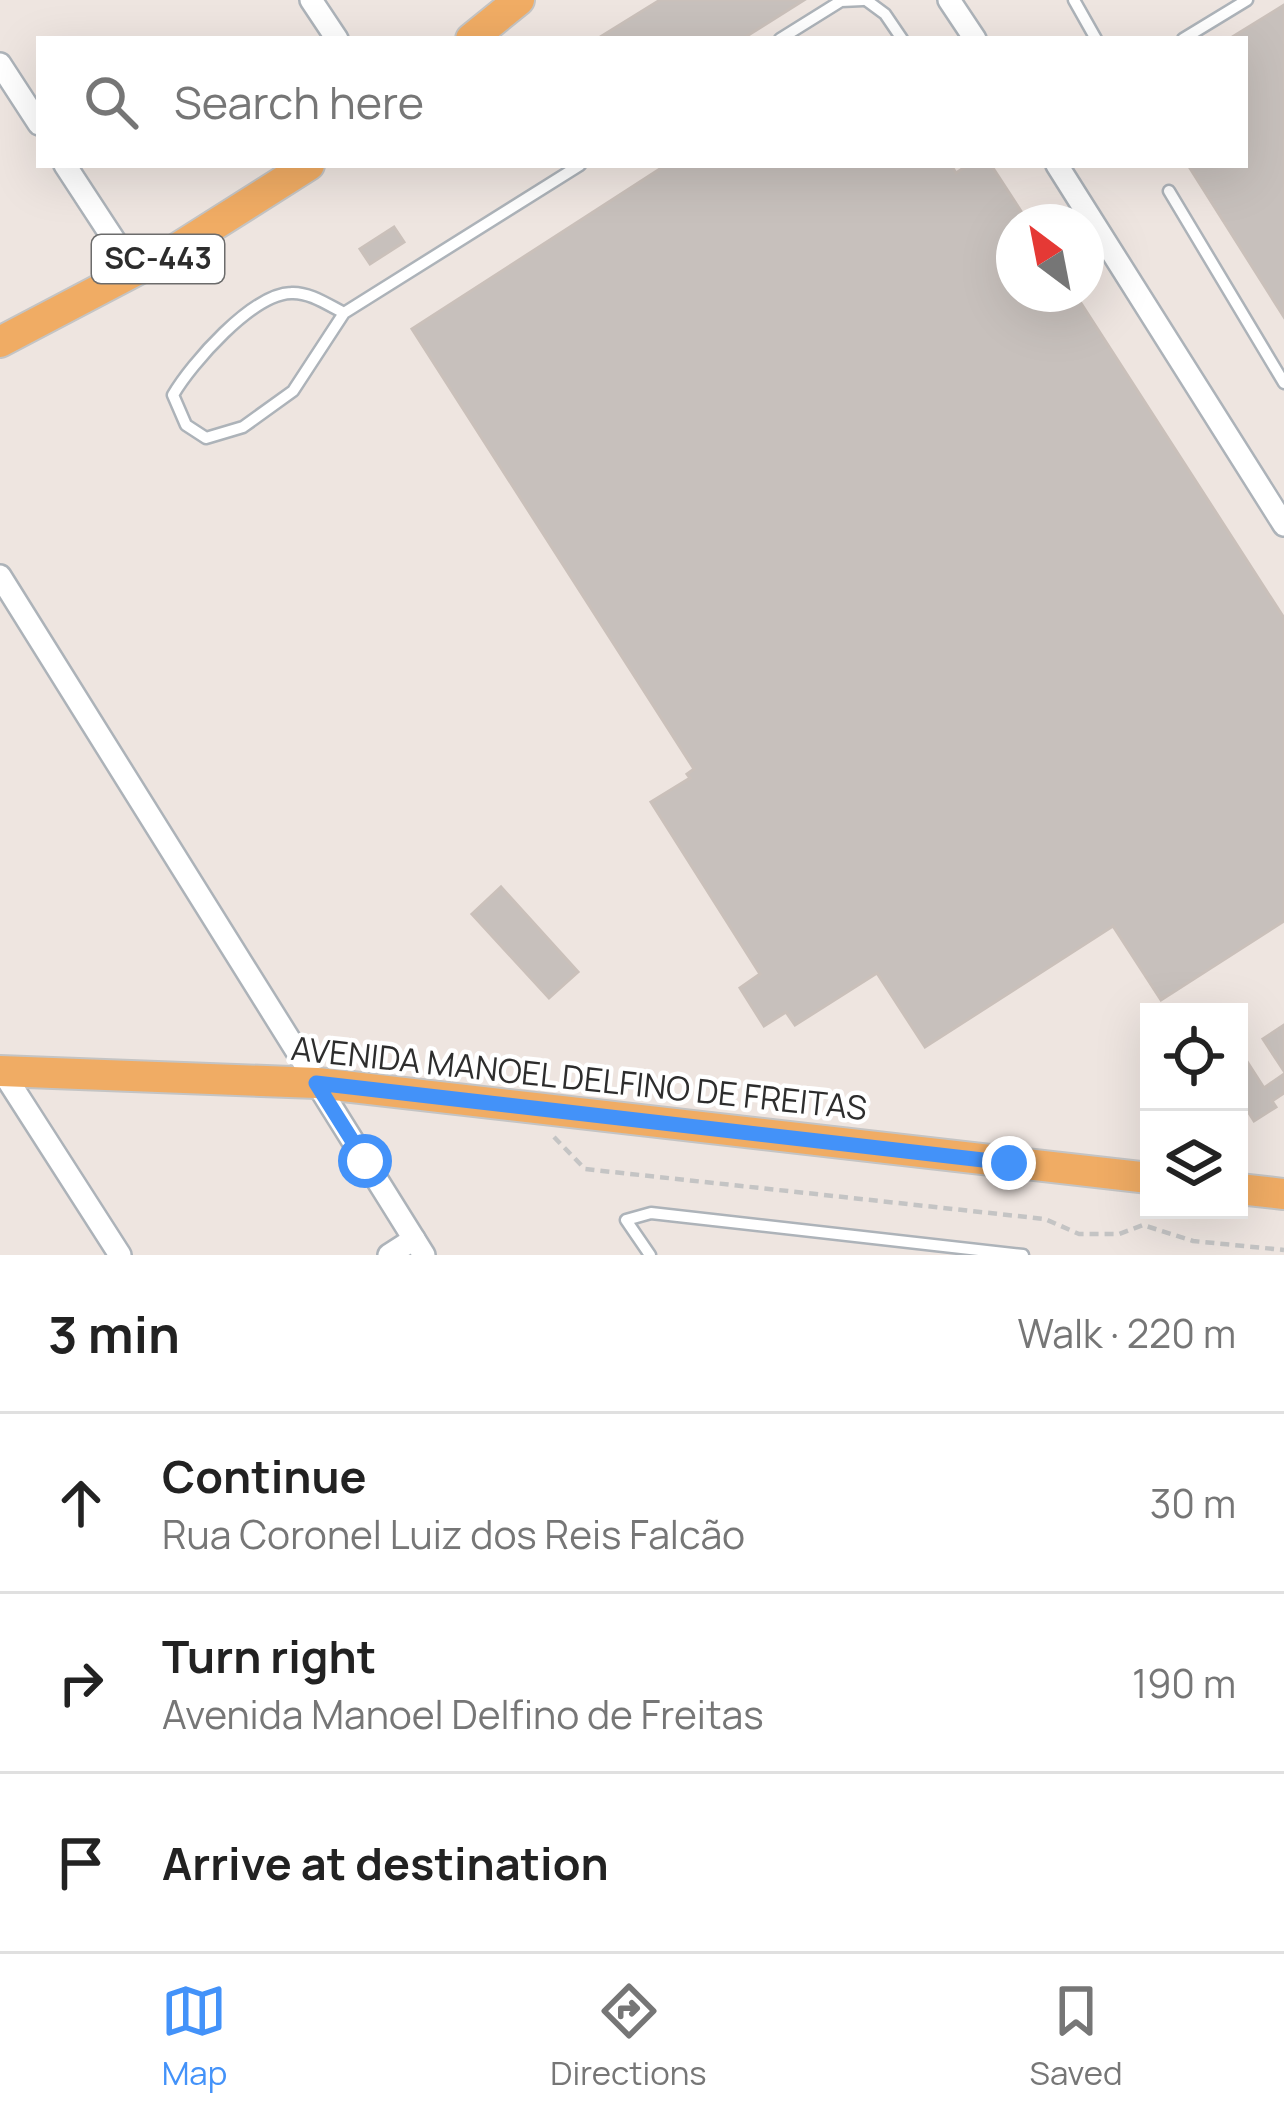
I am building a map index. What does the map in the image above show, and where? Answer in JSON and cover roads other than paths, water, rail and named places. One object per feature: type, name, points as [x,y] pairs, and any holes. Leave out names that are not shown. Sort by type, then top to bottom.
[{"type":"main road","points":[[475,36],[519,0]]},
{"type":"main road","name":"SC-443","points":[[0,342],[135,272],[304,168]]},
{"type":"main road","name":"AVENIDA MANOEL DELFINO DE FREITAS","points":[[1,1071],[316,1083],[1140,1177]]},
{"type":"main road","points":[[1248,1190],[1284,1194]]},
{"type":"street","points":[[311,0],[335,36]]},
{"type":"street","points":[[949,0],[973,36]]},
{"type":"street","points":[[0,64],[36,119]]},
{"type":"street","points":[[67,168],[135,272]]},
{"type":"street","points":[[1059,168],[1284,525]]},
{"type":"street","points":[[0,576],[419,1247],[389,1255]]},
{"type":"street","points":[[1,1071],[120,1255]]},
{"type":"lane","points":[[785,36],[841,1],[865,0],[885,14],[900,36]]},
{"type":"lane","points":[[1074,0],[1094,36]]},
{"type":"lane","points":[[1189,36],[1247,0]]},
{"type":"lane","points":[[344,314],[308,295],[288,292],[269,301],[194,358],[173,395],[186,425],[206,438],[243,427],[293,391],[344,314],[575,168]]},
{"type":"lane","points":[[1168,191],[1284,383]]},
{"type":"lane","points":[[650,1255],[626,1220],[650,1213],[1017,1254]]}]
